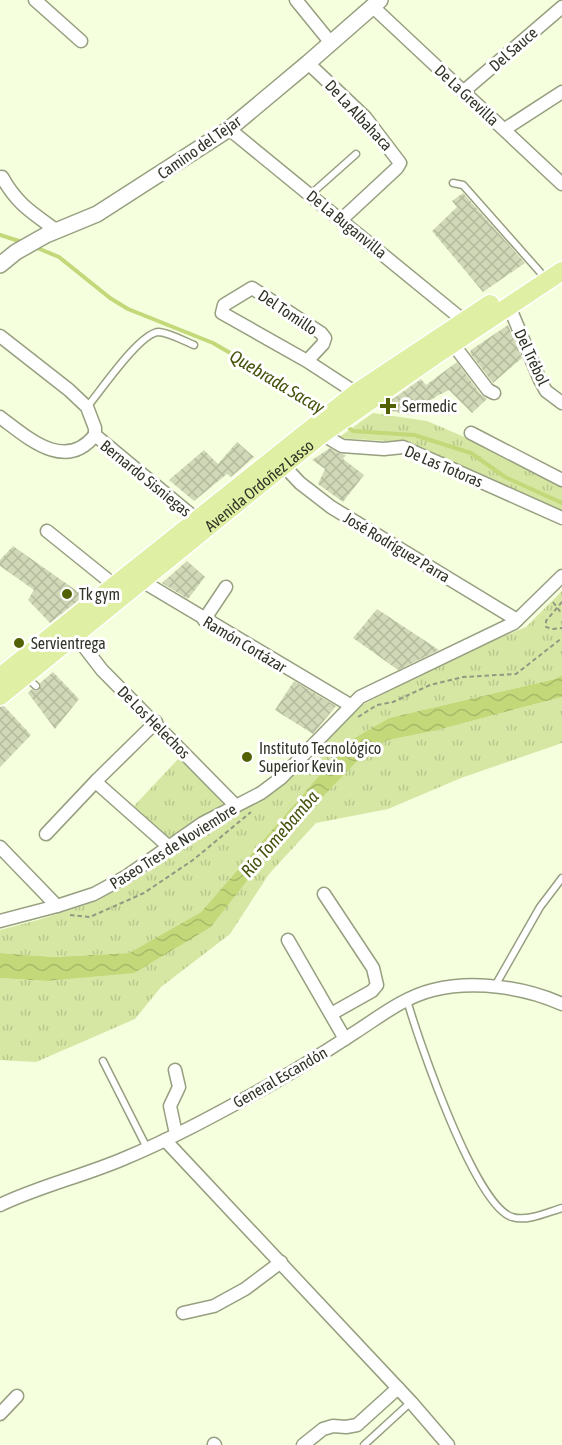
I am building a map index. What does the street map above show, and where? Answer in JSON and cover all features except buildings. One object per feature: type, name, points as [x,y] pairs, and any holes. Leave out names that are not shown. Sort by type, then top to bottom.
[{"type":"main road","name":"Avenida Ordoñez Lasso","points":[[0,696],[14,674],[114,585],[196,519],[316,431],[354,400],[464,321],[562,258]]},
{"type":"main road","name":"Avenida Ordoñez Lasso","points":[[354,400],[453,344],[562,272]]},
{"type":"main road","name":"Avenida Ordoñez Lasso","points":[[14,674],[75,635],[284,465],[316,431]]},
{"type":"street","points":[[35,0],[81,41]]},
{"type":"street","points":[[296,0],[331,43]]},
{"type":"street","name":"Camino del Tejar","points":[[0,265],[16,252],[51,233],[97,214],[229,129],[376,3]]},
{"type":"street","name":"De La Grevilla","points":[[376,3],[562,184]]},
{"type":"street","name":"Del Sauce","points":[[464,91],[562,7]]},
{"type":"street","name":"De La Albahaca","points":[[308,63],[365,117],[400,163],[342,219]]},
{"type":"street","points":[[505,129],[562,92]]},
{"type":"street","name":"De La Buganvilla","points":[[229,129],[464,321]]},
{"type":"street","points":[[2,177],[11,194],[51,233]]},
{"type":"street","name":"Del Tomillo","points":[[307,361],[323,344],[325,338],[312,327],[252,288],[224,306],[222,313],[307,361],[354,400]]},
{"type":"street","name":"Del Trébol","points":[[509,306],[546,391],[562,403]]},
{"type":"street","points":[[0,336],[87,407]]},
{"type":"street","points":[[453,344],[488,390],[494,393]]},
{"type":"street","name":"Bernardo Sisniegas","points":[[87,407],[95,428],[94,435],[196,519]]},
{"type":"street","points":[[0,417],[36,444],[59,452],[72,452],[82,448],[94,435]]},
{"type":"street","name":"De Las Totoras","points":[[316,431],[342,446],[403,447],[562,518]]},
{"type":"street","points":[[471,433],[562,480]]},
{"type":"street","name":"José Rodríguez Parra","points":[[284,465],[300,483],[331,507],[517,620]]},
{"type":"street","points":[[47,531],[114,585]]},
{"type":"street","name":"Paseo Tres de Noviembre","points":[[1,919],[57,906],[94,894],[127,876],[203,823],[261,793],[281,778],[360,697],[517,620],[562,576]]},
{"type":"street","name":"Ramón Cortázar","points":[[142,581],[350,705]]},
{"type":"street","points":[[204,620],[226,587]]},
{"type":"street","name":"De Los Helechos","points":[[75,635],[102,670],[156,722],[236,806]]},
{"type":"street","points":[[46,834],[156,722]]},
{"type":"street","points":[[97,780],[98,784],[168,846]]},
{"type":"street","points":[[0,847],[57,906]]},
{"type":"street","points":[[324,894],[374,968],[377,979],[372,991],[331,1014]]},
{"type":"street","points":[[288,940],[345,1039]]},
{"type":"street","name":"General Escandón","points":[[0,1205],[122,1160],[170,1137],[260,1091],[407,1000],[433,989],[475,985],[494,987],[542,995],[562,1004]]},
{"type":"street","points":[[175,1070],[179,1087],[170,1106],[170,1137],[448,1445]]},
{"type":"street","points":[[183,1313],[214,1306],[245,1289],[281,1262]]},
{"type":"street","points":[[303,1445],[322,1430],[333,1426],[357,1425],[398,1388]]},
{"type":"street","points":[[0,1414],[17,1396]]},
{"type":"lane","points":[[311,194],[356,154]]},
{"type":"lane","points":[[453,183],[463,185],[540,272]]},
{"type":"lane","points":[[87,407],[125,358],[152,333],[159,332],[194,345]]},
{"type":"lane","points":[[494,987],[540,907],[562,878]]},
{"type":"lane","points":[[407,1000],[422,1052],[458,1136],[482,1184],[498,1207],[512,1217],[518,1218],[562,1208]]},
{"type":"lane","points":[[103,1061],[147,1148]]},
{"type":"lane","points":[[364,1445],[411,1402]]},
{"type":"path","points":[[547,591],[562,614]]},
{"type":"path","points":[[562,602],[546,621],[546,627],[562,628]]},
{"type":"path","points":[[355,720],[376,705],[393,702],[430,685],[463,677],[516,674],[562,638]]},
{"type":"path","points":[[68,915],[90,917],[144,892],[193,861],[258,806]]},
{"type":"green space","points":[[373,413],[427,421],[474,441],[562,487],[562,512],[403,442],[338,438]]},
{"type":"green space","points":[[562,591],[562,675],[555,679],[389,718],[349,741],[201,912],[129,953],[54,957],[0,953],[0,930],[97,901],[154,868],[186,842],[262,799],[286,781],[358,707],[470,650],[526,627]]},
{"type":"green space","points":[[562,697],[562,743],[461,778],[388,809],[316,823],[269,874],[230,934],[161,987],[135,1019],[36,1062],[0,1060],[0,978],[45,981],[211,927],[269,853],[367,751],[388,740],[434,731]]},
{"type":"green space","points":[[180,757],[228,805],[171,839],[134,806]]},
{"type":"water","name":"Río Tomebamba","points":[[562,675],[562,697],[434,731],[388,740],[367,751],[269,853],[211,927],[134,973],[45,981],[0,978],[0,953],[54,957],[129,953],[201,912],[349,741],[389,718],[555,679]]},
{"type":"waterway","name":"Quebrada Sacay","points":[[0,235],[22,242]]},
{"type":"waterway","name":"Quebrada Sacay","points":[[35,247],[59,257],[110,298],[128,309],[213,343],[301,394],[324,410]]},
{"type":"waterway","name":"Quebrada Sacay","points":[[345,425],[353,431],[414,435],[471,453],[505,477],[562,503]]},
{"type":"place","name":"Sermedic","points":[[388,406]]},
{"type":"place","name":"Tk gym","points":[[67,594]]},
{"type":"place","name":"Servientrega","points":[[19,643]]},
{"type":"place","name":"Instituto Tecnológico Superior Kevin","points":[[247,757]]}]
